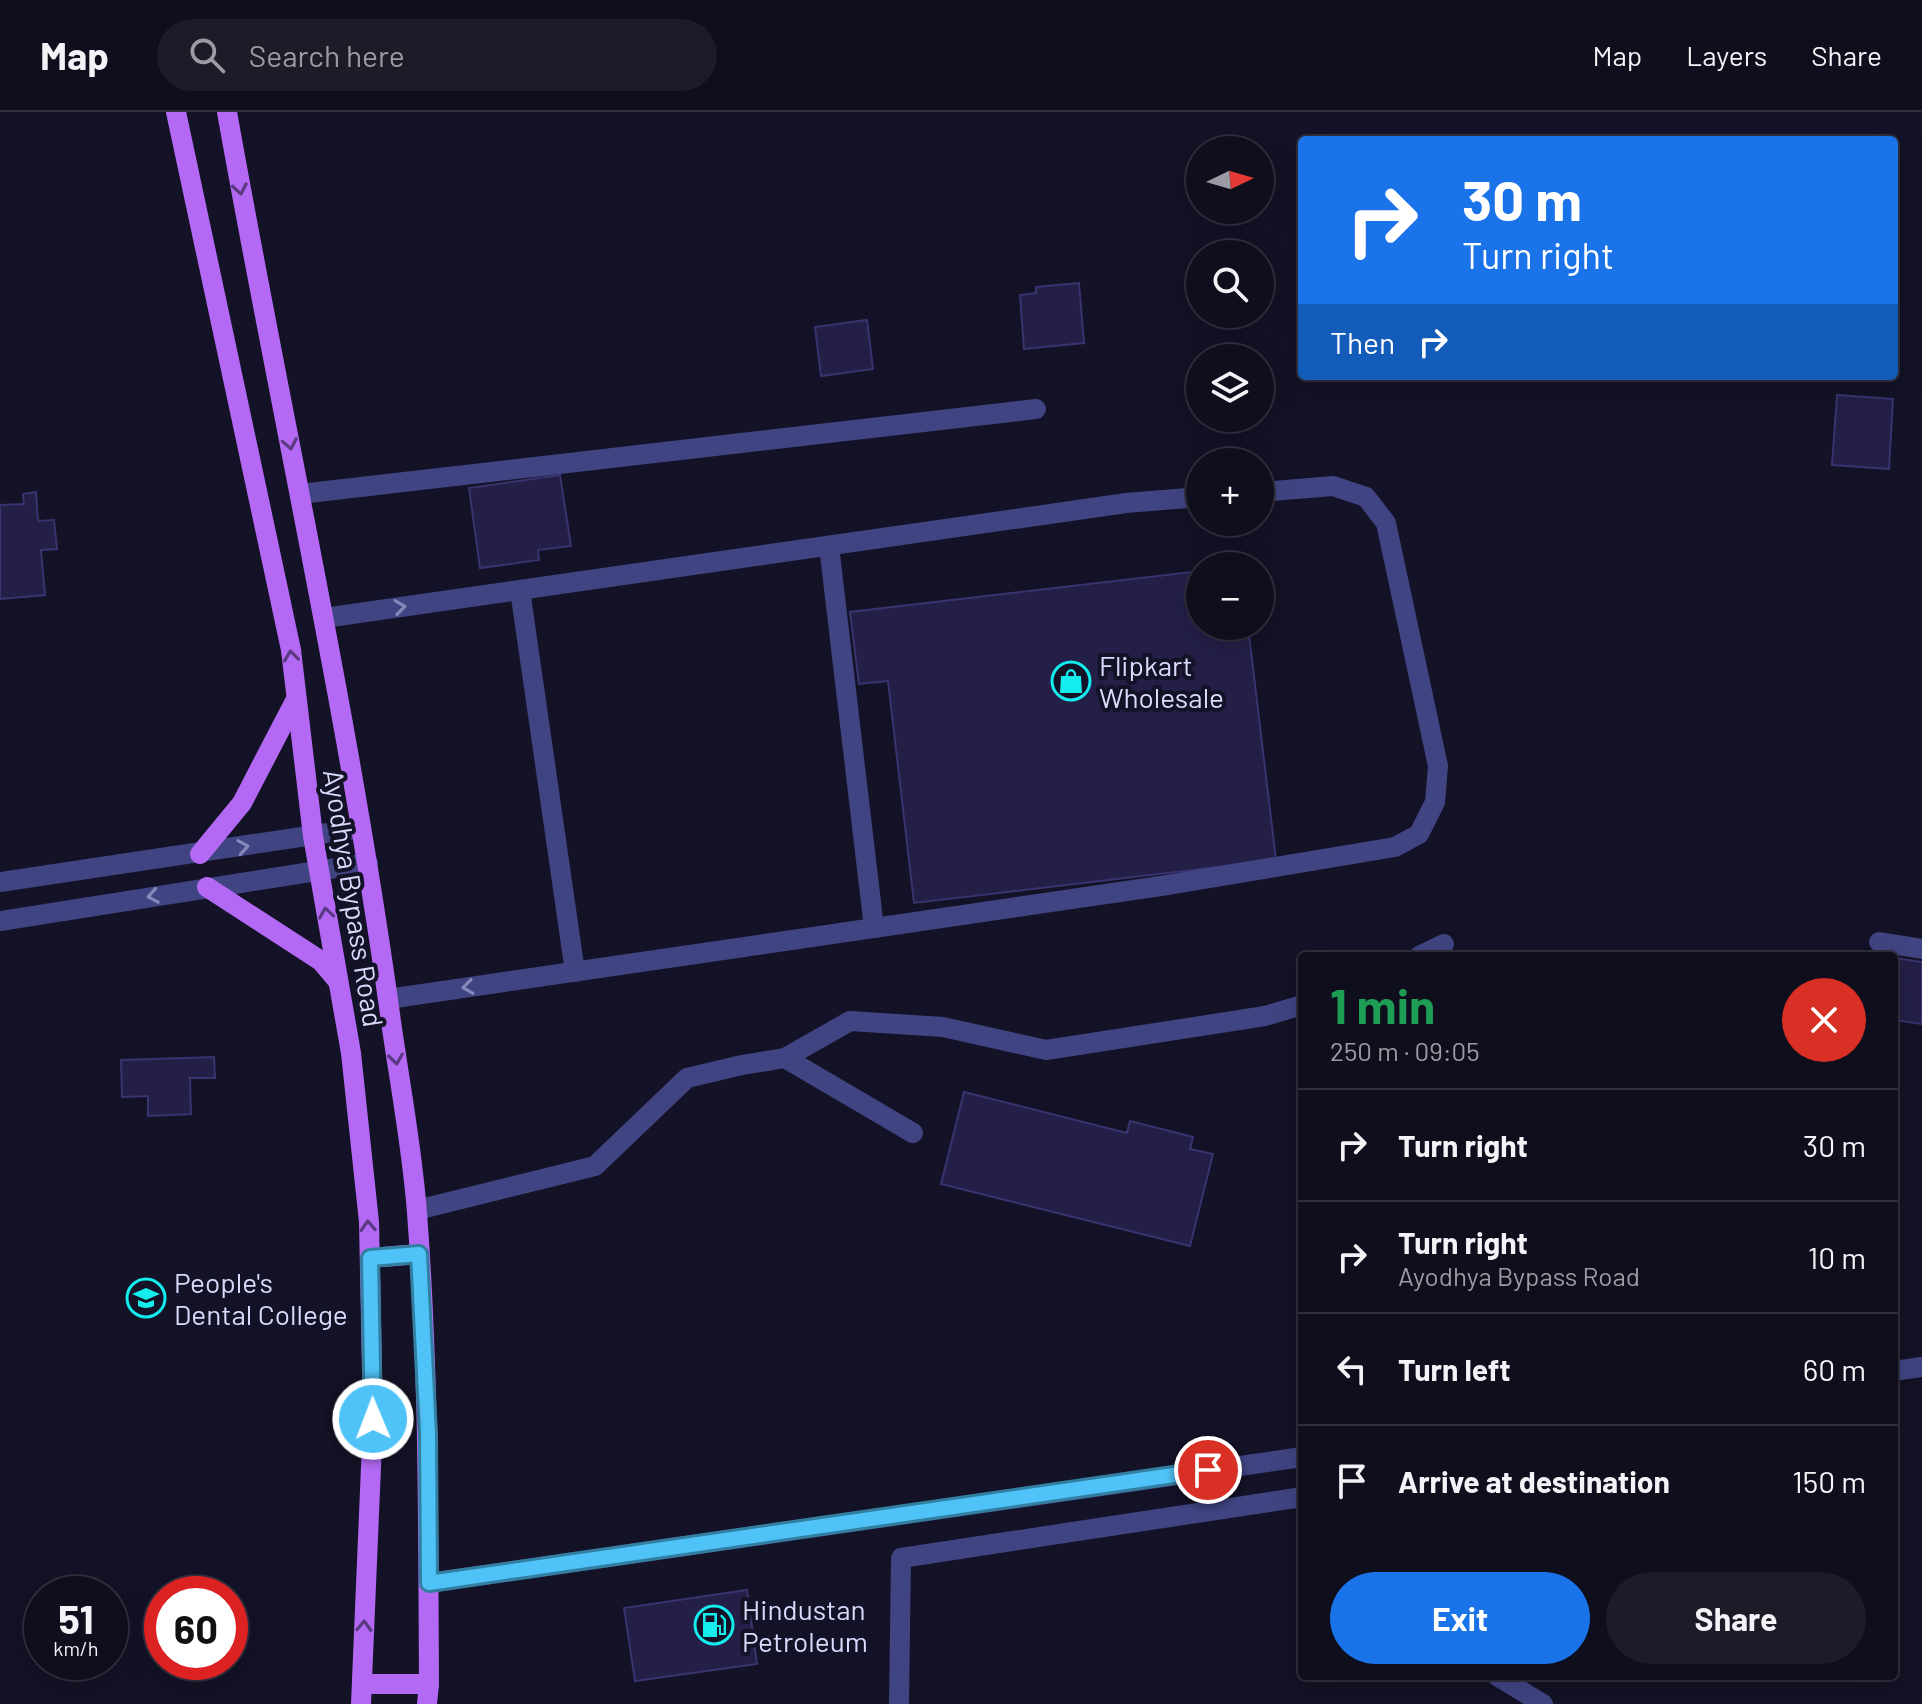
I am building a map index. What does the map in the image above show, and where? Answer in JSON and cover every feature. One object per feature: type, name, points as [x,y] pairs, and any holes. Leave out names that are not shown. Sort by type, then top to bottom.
[{"type":"main road","name":"Ayodhya Bypass Road","points":[[176,112],[291,650],[313,836],[351,1053],[369,1222],[373,1419],[362,1694]]},
{"type":"main road","name":"Ayodhya Bypass Road","points":[[227,112],[368,863],[417,1210],[428,1434],[428,1694]]},
{"type":"main road","points":[[200,854],[242,803],[295,701]]},
{"type":"main road","points":[[207,887],[321,961],[337,980]]},
{"type":"main road","points":[[370,1258],[419,1254]]},
{"type":"main road","points":[[362,1694],[428,1694]]},
{"type":"street","points":[[300,494],[1036,409]]},
{"type":"street","points":[[388,999],[1161,886],[1395,847],[1419,834],[1435,802],[1438,766],[1386,523],[1366,497],[1333,486],[1274,491]]},
{"type":"street","points":[[324,618],[1126,503],[1186,498]]},
{"type":"street","points":[[829,546],[874,928]]},
{"type":"street","points":[[520,590],[575,972]]},
{"type":"street","points":[[0,882],[361,828]]},
{"type":"street","points":[[0,921],[368,863]]},
{"type":"street","points":[[1879,942],[1922,949]]},
{"type":"street","points":[[1427,952],[1444,944]]},
{"type":"street","points":[[417,1210],[595,1166],[687,1078],[785,1058],[850,1021],[943,1027],[1046,1050],[1265,1016],[1298,1006]]},
{"type":"street","points":[[785,1058],[913,1133]]},
{"type":"street","points":[[1898,1370],[1922,1367]]},
{"type":"street","points":[[429,1583],[1298,1458]]},
{"type":"street","points":[[899,1704],[901,1558],[1298,1498]]},
{"type":"street","points":[[1504,1680],[1543,1704]]},
{"type":"building","points":[[1079,283],[1084,343],[1024,349],[1020,295],[1036,293],[1036,287]]},
{"type":"building","points":[[867,320],[873,369],[821,376],[815,327]]},
{"type":"building","points":[[1837,395],[1893,399],[1889,469],[1832,465]]},
{"type":"building","points":[[560,475],[571,546],[538,550],[539,560],[480,568],[469,488]]},
{"type":"building","points":[[36,492],[38,521],[54,520],[57,549],[41,550],[45,595],[0,599],[0,505],[24,504],[23,494]]},
{"type":"building","points":[[1186,573],[1186,640],[1250,640],[1276,860],[914,903],[888,681],[859,684],[850,612]]},
{"type":"building","points":[[1898,959],[1922,962],[1922,1024],[1898,1021]]},
{"type":"building","points":[[214,1057],[215,1078],[190,1078],[191,1114],[148,1116],[148,1096],[122,1097],[121,1060]]},
{"type":"building","points":[[964,1092],[1127,1133],[1130,1121],[1193,1137],[1190,1149],[1213,1154],[1190,1246],[941,1184]]},
{"type":"building","points":[[747,1590],[757,1664],[635,1681],[624,1608]]},
{"type":"place","name":"Flipkart Wholesale","points":[[1071,681]]},
{"type":"place","name":"People's Dental College","points":[[146,1298]]},
{"type":"place","name":"Hindustan Petroleum","points":[[714,1625]]},
{"type":"route","points":[[373,1419],[370,1258],[419,1254],[428,1434],[429,1583],[1208,1470]]}]
